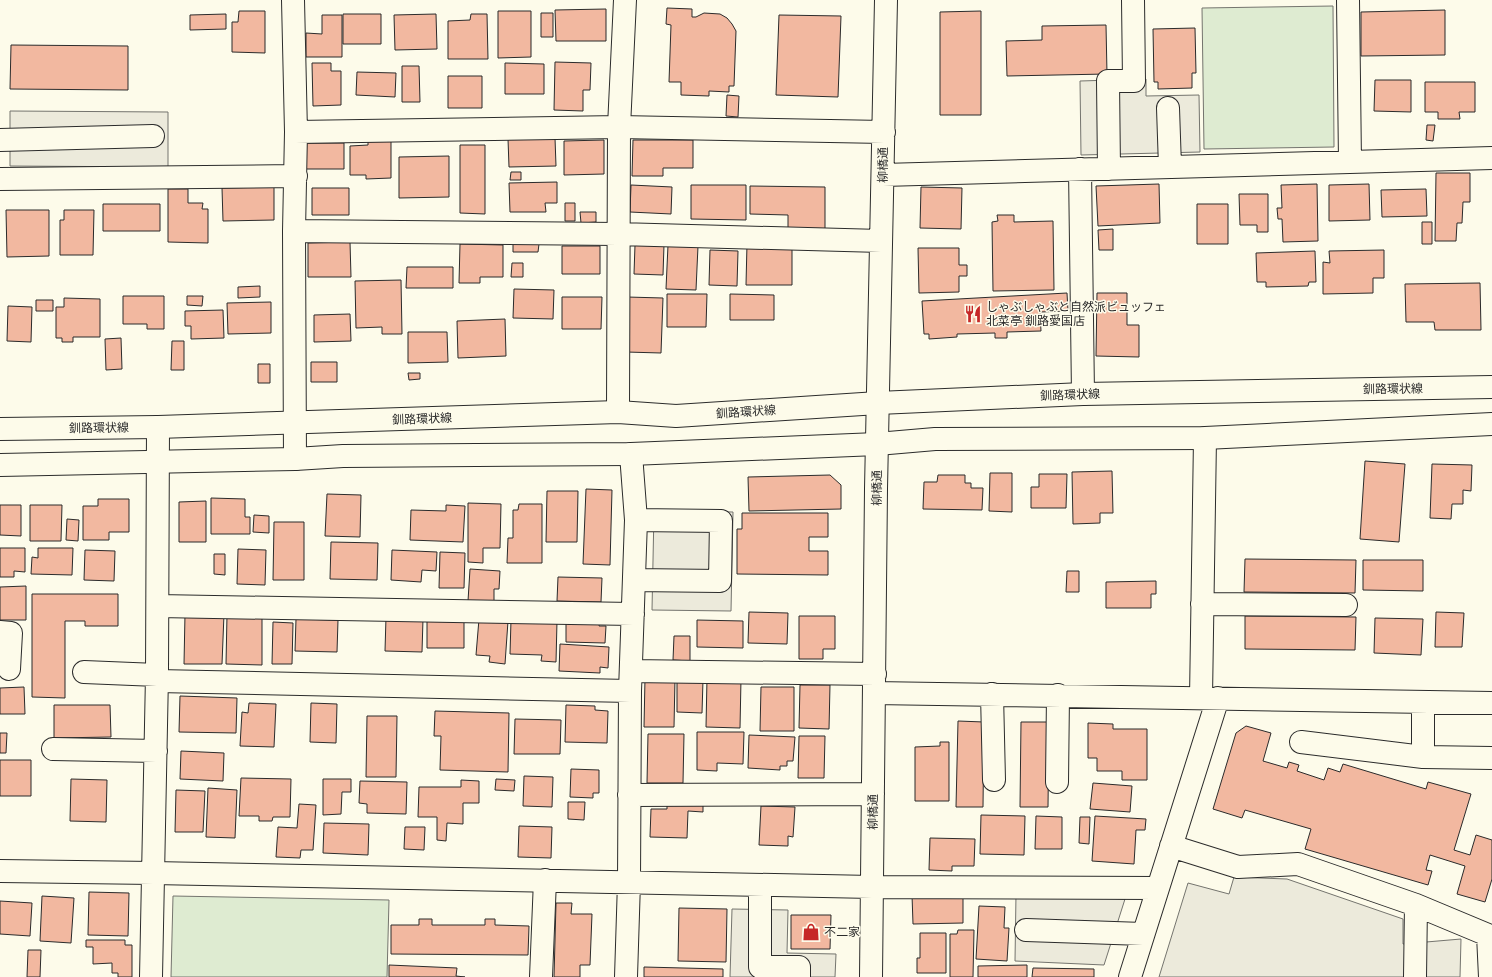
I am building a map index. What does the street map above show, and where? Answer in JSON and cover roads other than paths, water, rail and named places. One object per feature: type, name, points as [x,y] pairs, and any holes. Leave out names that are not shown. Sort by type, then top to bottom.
[{"type":"street","points":[[293,0],[296,132],[294,231],[295,459]]},
{"type":"street","points":[[618,412],[619,127],[625,0]]},
{"type":"street","name":"柳橋通","points":[[871,977],[877,444],[886,0]]},
{"type":"street","points":[[1108,169],[1108,81],[1134,81],[1133,0]]},
{"type":"street","points":[[1348,0],[1350,162]]},
{"type":"street","points":[[1168,108],[1170,167]]},
{"type":"street","points":[[296,132],[619,127],[884,132]]},
{"type":"street","points":[[0,140],[153,136]]},
{"type":"street","points":[[883,175],[1492,158]]},
{"type":"street","points":[[1080,169],[1083,394]]},
{"type":"street","points":[[0,179],[296,176]]},
{"type":"street","points":[[294,231],[618,234],[881,241]]},
{"type":"street","name":"釧路環状線","points":[[0,429],[158,428],[618,412],[676,416],[878,403],[1083,394],[1492,387]]},
{"type":"street","points":[[0,465],[295,459],[343,456],[631,454],[877,444],[935,439],[1205,438],[1492,424]]},
{"type":"street","points":[[151,977],[158,606],[158,428]]},
{"type":"street","points":[[1130,977],[1171,846],[1210,698],[1202,604],[1205,438]]},
{"type":"street","points":[[626,977],[629,882],[630,681],[636,520],[631,454]]},
{"type":"street","points":[[634,580],[720,581],[721,521],[636,520]]},
{"type":"street","points":[[1202,604],[1346,605]]},
{"type":"street","points":[[158,606],[632,614]]},
{"type":"street","points":[[0,632],[11,633],[9,669]]},
{"type":"street","points":[[84,672],[157,678],[874,683],[992,694],[1492,703]]},
{"type":"street","points":[[992,694],[994,780]]},
{"type":"street","points":[[1057,782],[1058,696]]},
{"type":"street","points":[[1423,702],[1423,758]]},
{"type":"street","points":[[1301,742],[1423,758],[1492,758]]},
{"type":"street","points":[[53,749],[156,751]]},
{"type":"street","points":[[629,795],[873,794]]},
{"type":"street","points":[[1171,846],[1238,867],[1298,864],[1416,905],[1488,935],[1490,977]]},
{"type":"street","points":[[0,871],[153,872],[872,887],[1158,888]]},
{"type":"street","points":[[541,977],[545,880]]},
{"type":"street","points":[[760,885],[760,972],[799,967],[799,977]]},
{"type":"street","points":[[1416,905],[1416,977]]},
{"type":"street","points":[[1026,930],[1143,934]]},
{"type":"place","name":"しゃぶしゃぶと自然派ビュッフェ 北菜亭 釧路愛国店","points":[[973,314]]},
{"type":"place","name":"不二家","points":[[811,932]]}]
